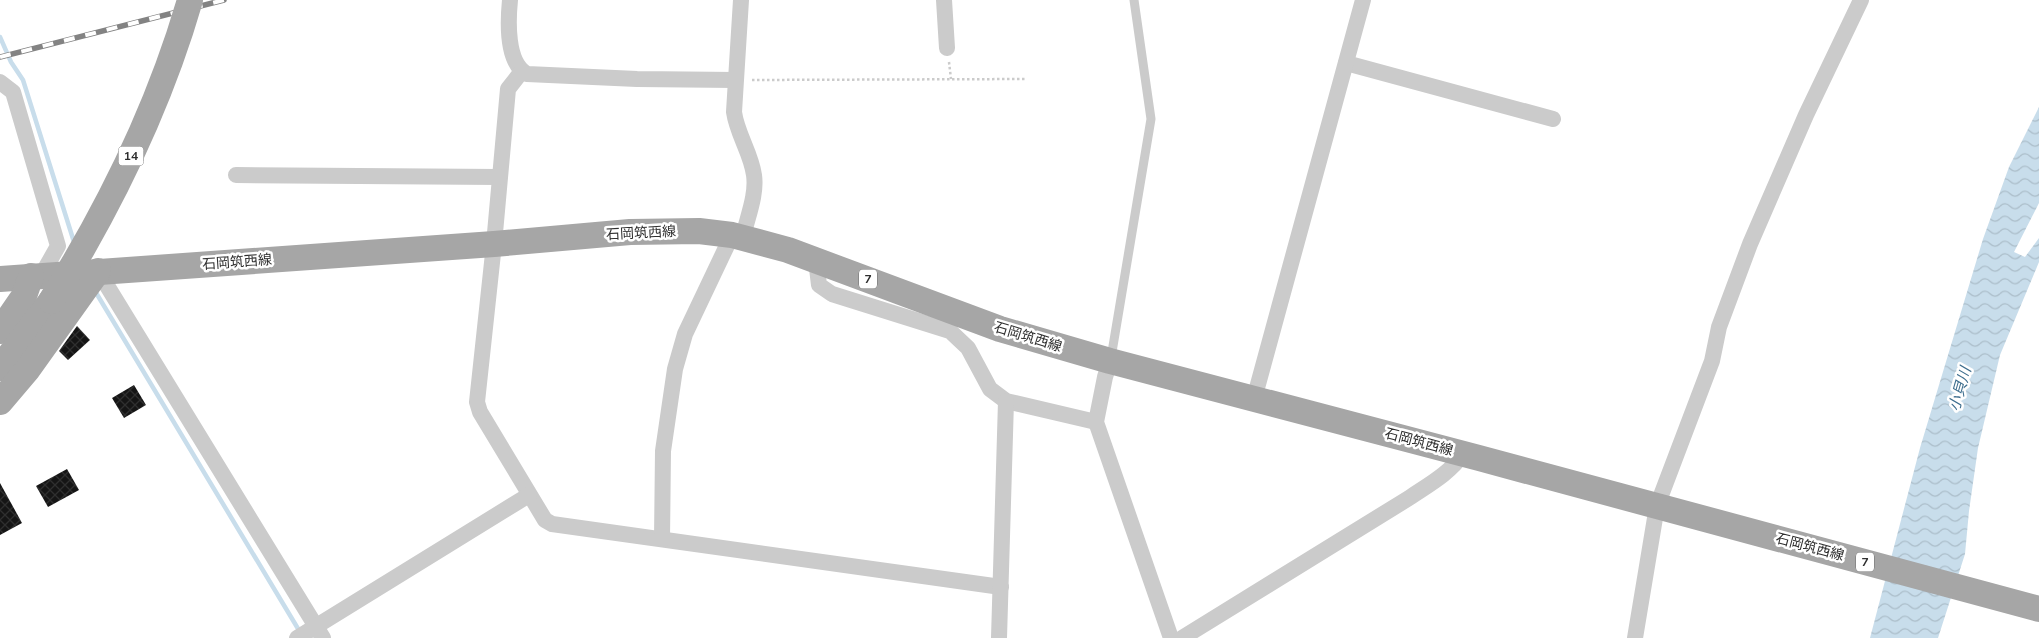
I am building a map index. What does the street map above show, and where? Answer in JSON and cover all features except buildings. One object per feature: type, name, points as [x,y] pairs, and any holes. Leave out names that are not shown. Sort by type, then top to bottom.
[{"type":"main road","name":"14","points":[[0,368],[51,301],[86,245],[124,172],[155,102],[190,0]]},
{"type":"main road","name":"石岡筑西線","points":[[0,279],[665,231],[698,231],[737,236],[816,260],[1000,329],[1110,361],[2029,606]]},
{"type":"main road","points":[[0,402],[28,369],[98,272]]},
{"type":"main road","points":[[0,331],[36,276]]},
{"type":"street","points":[[510,0],[508,36],[511,49],[522,71],[537,76],[735,80]]},
{"type":"street","points":[[662,539],[663,451],[675,369],[685,334],[737,236],[755,187],[751,161],[736,126],[735,80],[741,0]]},
{"type":"street","points":[[944,0],[947,48]]},
{"type":"street","points":[[1254,399],[1363,0]]},
{"type":"street","points":[[1635,638],[1657,506],[1712,361],[1719,327],[1750,244],[1806,116],[1861,0]]},
{"type":"street","points":[[1346,63],[1553,119]]},
{"type":"street","points":[[522,71],[508,89],[477,402],[480,412],[545,520],[552,524],[1001,586]]},
{"type":"street","points":[[0,82],[13,92],[58,246],[36,276]]},
{"type":"street","points":[[236,175],[499,177]]},
{"type":"street","points":[[816,260],[819,285],[832,294],[950,331],[968,348],[990,389],[1006,401],[1096,422]]},
{"type":"street","points":[[98,272],[311,633],[529,495]]},
{"type":"street","points":[[1110,361],[1096,422],[1172,638]]},
{"type":"street","points":[[999,638],[1006,401]]},
{"type":"street","points":[[1182,638],[1409,498],[1444,474],[1456,464],[1463,454]]},
{"type":"lane","points":[[1110,361],[1151,119],[1134,0]]},
{"type":"path","points":[[735,80],[1027,79]]},
{"type":"water","name":"小貝川","points":[[2039,107],[2039,203],[2014,252],[2025,257],[2039,238],[2039,262],[2000,355],[1978,448],[1965,554],[1938,638],[1870,638],[1920,448],[1983,239],[2009,167]]},
{"type":"waterway","points":[[0,37],[11,62],[23,80],[74,242]]},
{"type":"waterway","points":[[95,291],[300,632]]},
{"type":"railway","points":[[0,57],[224,0]]}]
